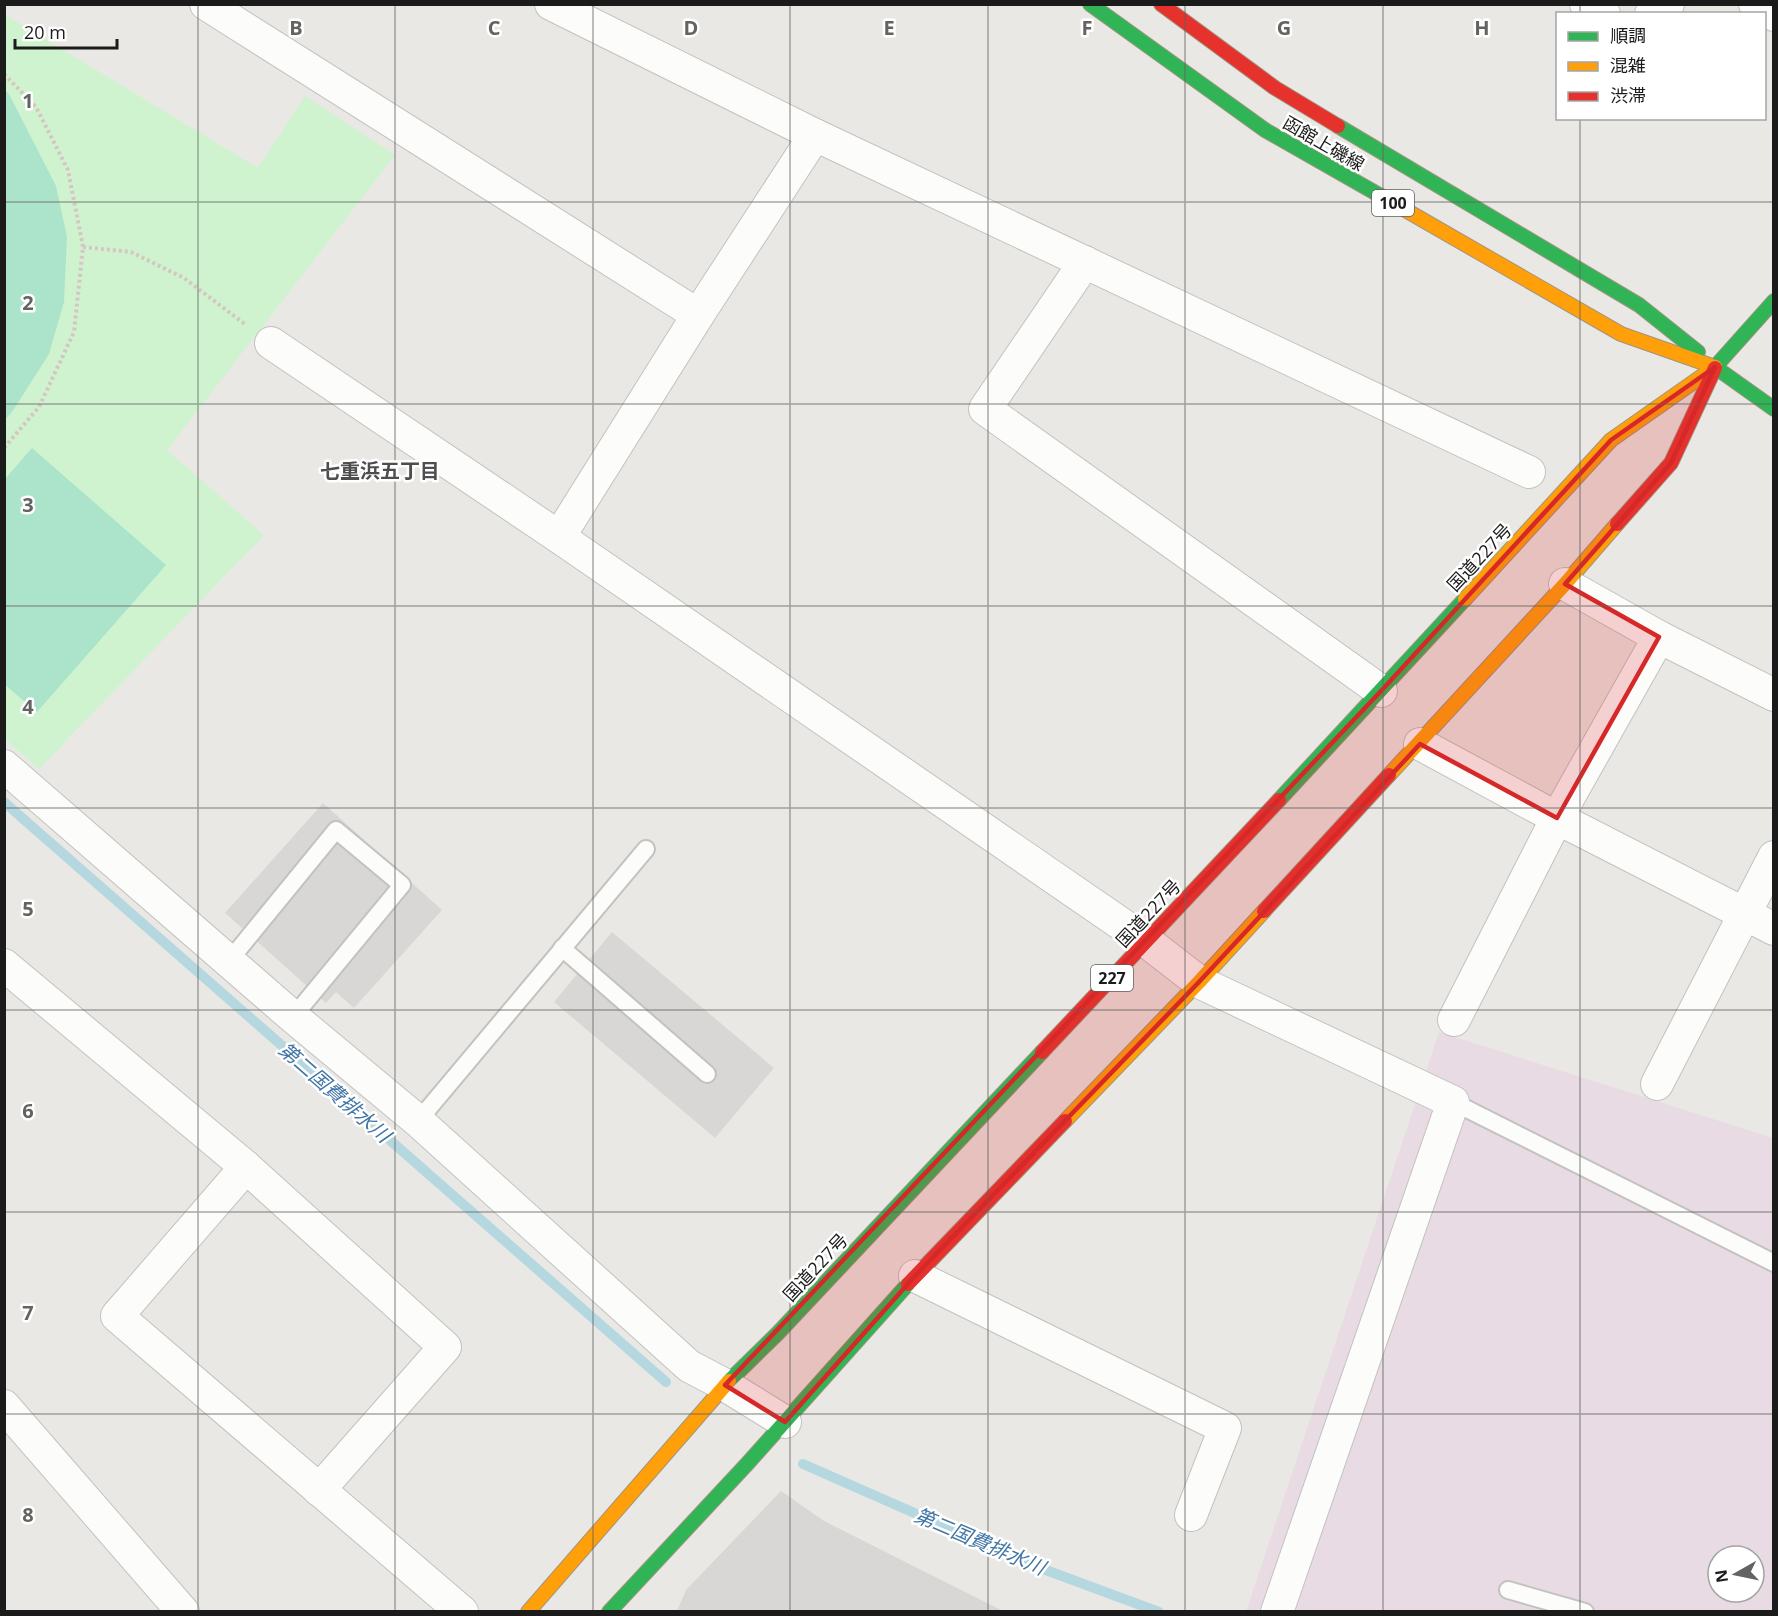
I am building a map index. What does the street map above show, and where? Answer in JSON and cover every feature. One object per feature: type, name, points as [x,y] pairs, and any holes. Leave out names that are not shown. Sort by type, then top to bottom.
[{"type":"main road","name":"函館上磯線","points":[[1090,4],[1275,136],[1621,334],[1715,367]]},
{"type":"main road","name":"函館上磯線","points":[[1161,4],[1275,88],[1639,305],[1715,367]]},
{"type":"main road","points":[[609,1611],[785,1422],[915,1275],[1199,982],[1565,584],[1671,463],[1715,367],[1773,301]]},
{"type":"main road","points":[[1715,367],[1773,408]]},
{"type":"main road","name":"国道227号","points":[[528,1611],[725,1384],[778,1333],[1381,691],[1611,440],[1715,367]]},
{"type":"street","points":[[206,4],[698,315]]},
{"type":"street","points":[[551,4],[815,135],[1529,472]]},
{"type":"street","points":[[1586,4],[1600,12]]},
{"type":"street","points":[[1654,12],[1668,4]]},
{"type":"street","points":[[1755,4],[1773,15]]},
{"type":"street","points":[[559,537],[698,315],[815,135]]},
{"type":"street","points":[[1085,262],[985,409],[1381,691]]},
{"type":"street","points":[[271,343],[559,537],[1146,941],[1199,982],[1453,1102],[1277,1611]]},
{"type":"street","points":[[1565,584],[1659,637],[1773,694]]},
{"type":"street","points":[[1454,1020],[1557,818],[1659,637]]},
{"type":"street","points":[[1420,744],[1557,818],[1773,929]]},
{"type":"street","points":[[4,766],[293,1017],[418,1121],[689,1366],[725,1384],[785,1422]]},
{"type":"street","points":[[1657,1084],[1773,857]]},
{"type":"street","points":[[10,981],[246,1167],[445,1347],[319,1490]]},
{"type":"street","points":[[246,1167],[117,1316],[462,1611]]},
{"type":"street","points":[[915,1275],[1225,1428],[1191,1515]]},
{"type":"street","points":[[4,1406],[183,1611]]},
{"type":"lane","points":[[229,961],[336,830],[402,885],[293,1017]]},
{"type":"lane","points":[[418,1121],[646,849]]},
{"type":"lane","points":[[562,948],[706,1074]]},
{"type":"lane","points":[[1453,1102],[1773,1263]]},
{"type":"lane","points":[[1508,1590],[1585,1611]]},
{"type":"path","points":[[4,74],[36,106],[68,170],[83,247],[74,332],[39,407],[4,448]]},
{"type":"path","points":[[83,247],[131,252],[184,278],[271,343]]},
{"type":"highlighted area","points":[[1715,367],[1671,463],[1565,584],[1659,637],[1557,818],[1420,744],[1199,982],[915,1276],[785,1422],[725,1385],[1381,691],[1611,440]]},
{"type":"shaded area","points":[[323,803],[442,910],[354,1008],[336,992],[326,1003],[225,913]]},
{"type":"shaded area","points":[[612,932],[774,1068],[715,1138],[554,1002]]},
{"type":"shaded area","points":[[1439,1032],[1773,1138],[1773,1611],[1246,1612]]},
{"type":"shaded area","points":[[781,1491],[824,1521],[1003,1611],[677,1611],[686,1590]]},
{"type":"green space","points":[[4,14],[258,168],[305,96],[395,155],[167,450],[264,535],[39,769],[4,738]]},
{"type":"green space","points":[[5,90],[56,186],[67,237],[64,302],[49,354],[5,420]]},
{"type":"green space","points":[[32,448],[166,565],[37,712],[4,684],[5,479]]},
{"type":"waterway","name":"第二国費排水川","points":[[4,802],[666,1382]]},
{"type":"waterway","name":"第二国費排水川","points":[[803,1464],[1035,1566],[1159,1612]]},
{"type":"traffic: fast","points":[[1090,4],[1265,130],[1402,208]]},
{"type":"traffic: fast","points":[[1338,126],[1639,305],[1698,352]]},
{"type":"traffic: fast","points":[[1715,367],[1774,301]]},
{"type":"traffic: fast","points":[[1715,367],[1774,409]]},
{"type":"traffic: fast","points":[[1279,800],[1465,599]]},
{"type":"traffic: fast","points":[[729,1381],[778,1333],[1042,1052]]},
{"type":"traffic: fast","points":[[609,1612],[747,1464],[908,1284]]},
{"type":"traffic: slow","points":[[1402,208],[1621,334],[1715,367]]},
{"type":"traffic: slow","points":[[1465,599],[1611,440],[1715,367]]},
{"type":"traffic: slow","points":[[1389,775],[1565,584],[1617,524]]},
{"type":"traffic: slow","points":[[1065,1121],[1264,911]]},
{"type":"traffic: slow","points":[[528,1612],[729,1381]]},
{"type":"traffic: jam","points":[[1161,4],[1275,88],[1338,126]]},
{"type":"traffic: jam","points":[[1617,524],[1671,463],[1715,368]]},
{"type":"traffic: jam","points":[[1264,911],[1389,775]]},
{"type":"traffic: jam","points":[[1042,1052],[1279,800]]},
{"type":"traffic: jam","points":[[908,1284],[1065,1121]]},
{"type":"district","name":"七重浜五丁目","points":[[380,470]]}]
